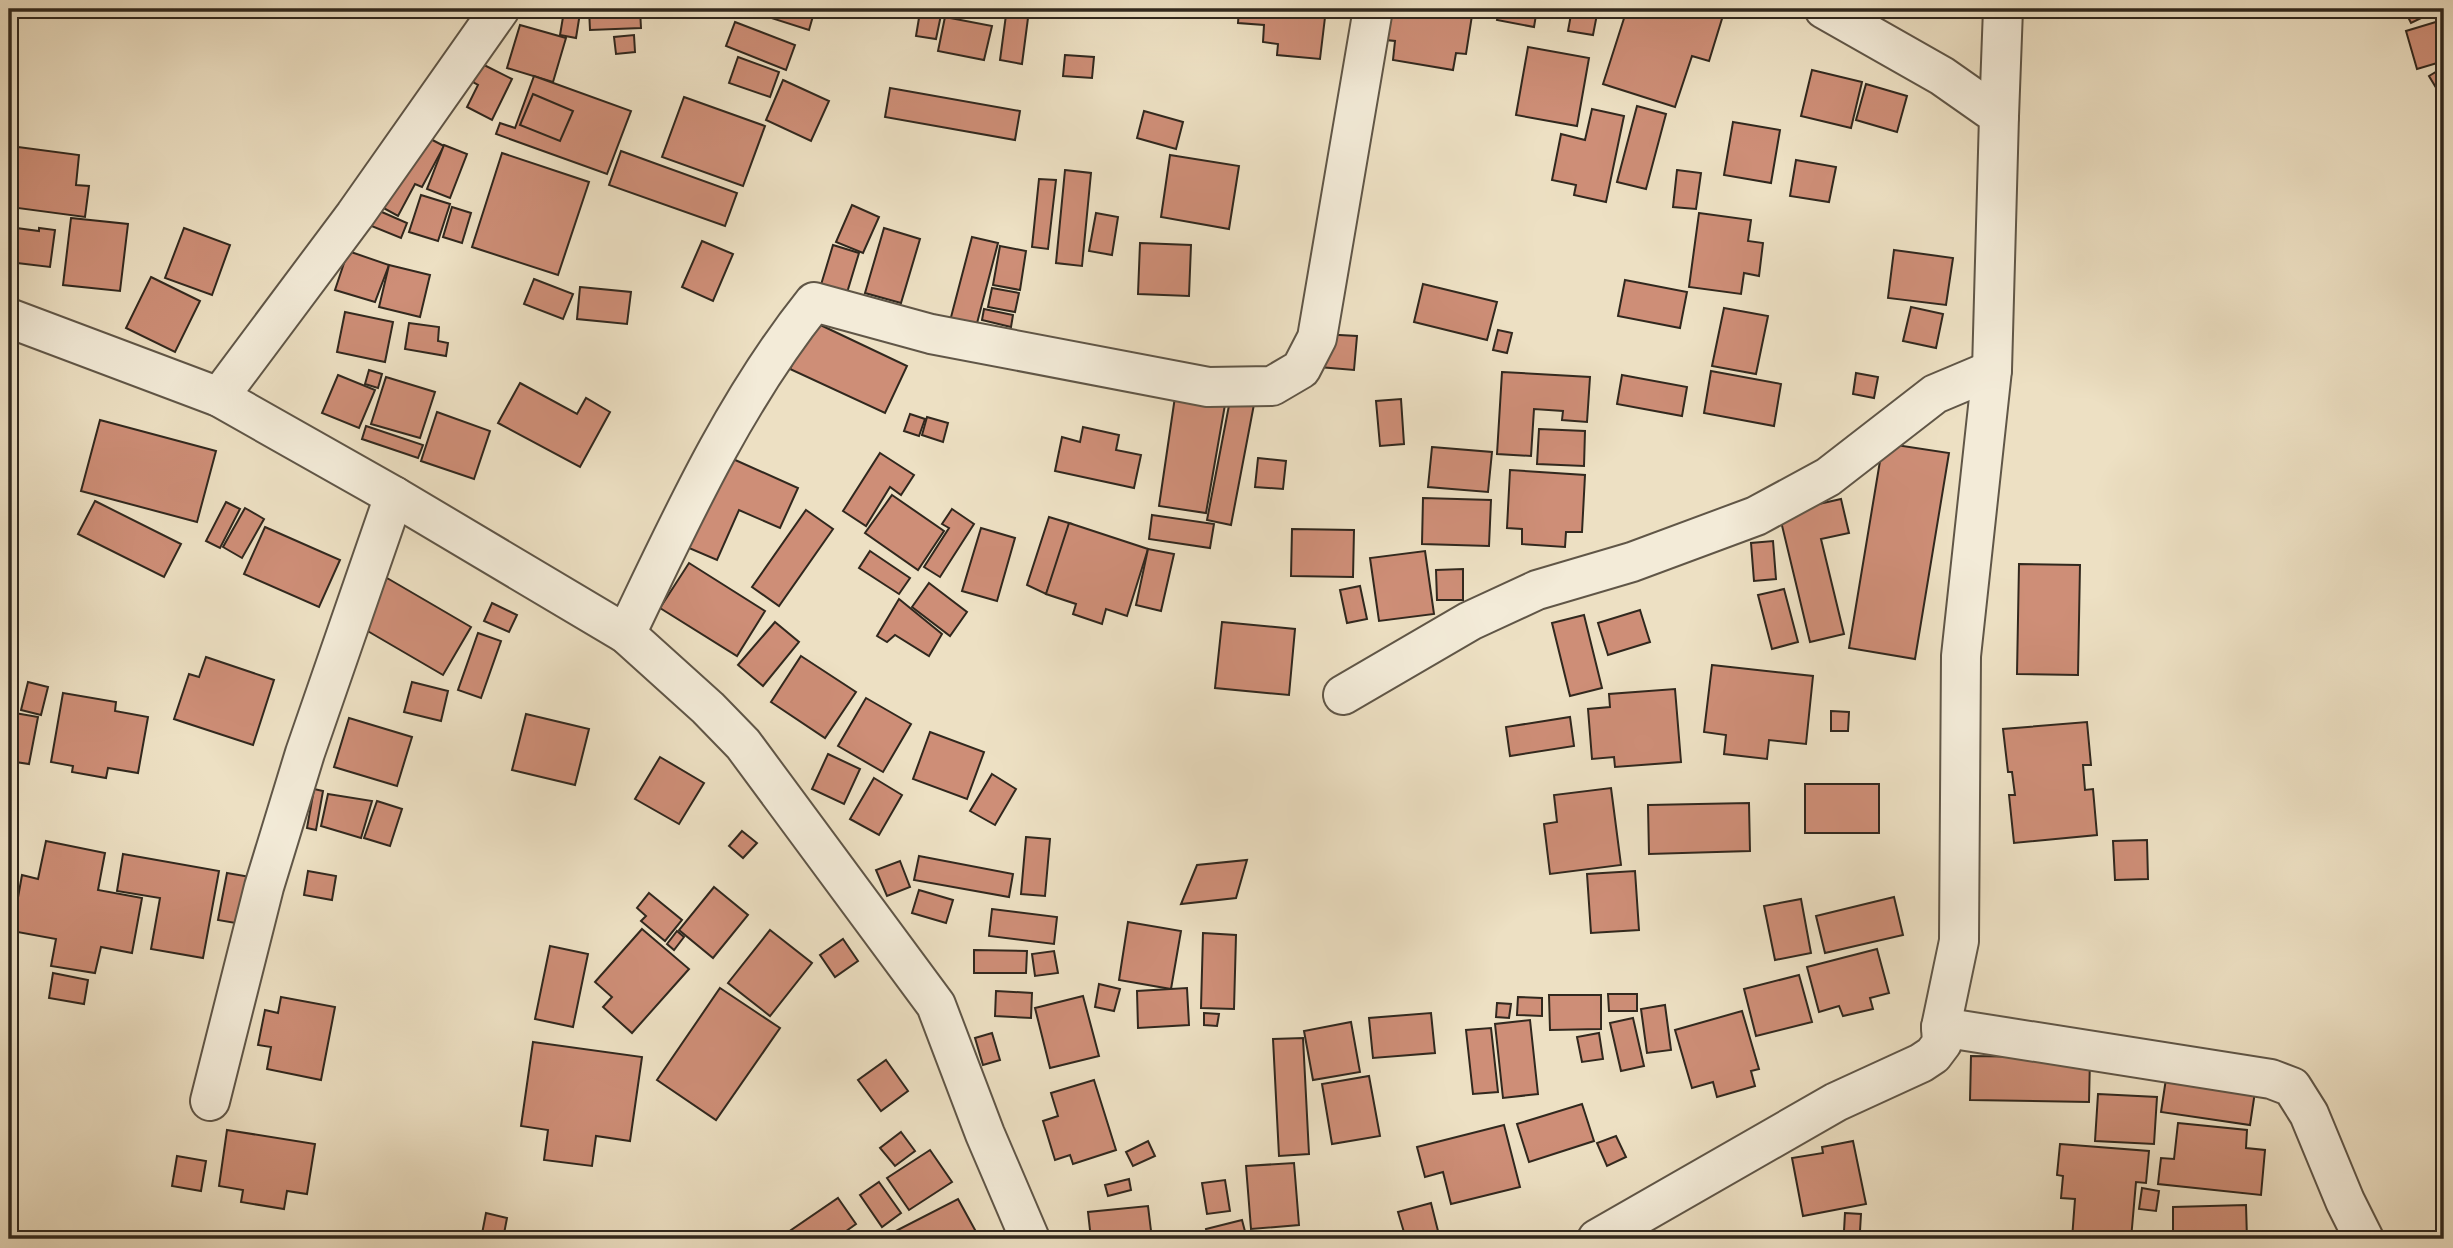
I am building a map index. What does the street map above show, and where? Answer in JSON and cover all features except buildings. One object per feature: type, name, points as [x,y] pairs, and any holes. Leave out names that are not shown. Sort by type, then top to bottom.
[{"type":"street","points":[[219,397],[355,215],[500,9]]},
{"type":"street","points":[[626,635],[699,480],[783,340],[814,302],[931,334],[1208,387],[1272,386],[1301,369],[1317,338],[1373,9]]},
{"type":"street","points":[[1824,9],[1942,76],[1998,116]]},
{"type":"street","points":[[1597,1239],[1836,1102],[1922,1063],[1933,1055],[1942,1043],[1941,1027],[1959,941],[1961,656],[1992,370],[2003,9]]},
{"type":"street","points":[[9,318],[219,397],[394,496],[626,635],[708,708],[743,744],[936,1004],[985,1134],[1030,1239]]},
{"type":"street","points":[[1343,695],[1470,621],[1537,590],[1632,562],[1756,516],[1828,477],[1935,394],[1992,370]]},
{"type":"street","points":[[210,1101],[264,887],[305,753],[394,496]]},
{"type":"street","points":[[1941,1027],[2271,1079],[2292,1087],[2309,1114],[2364,1239]]}]
